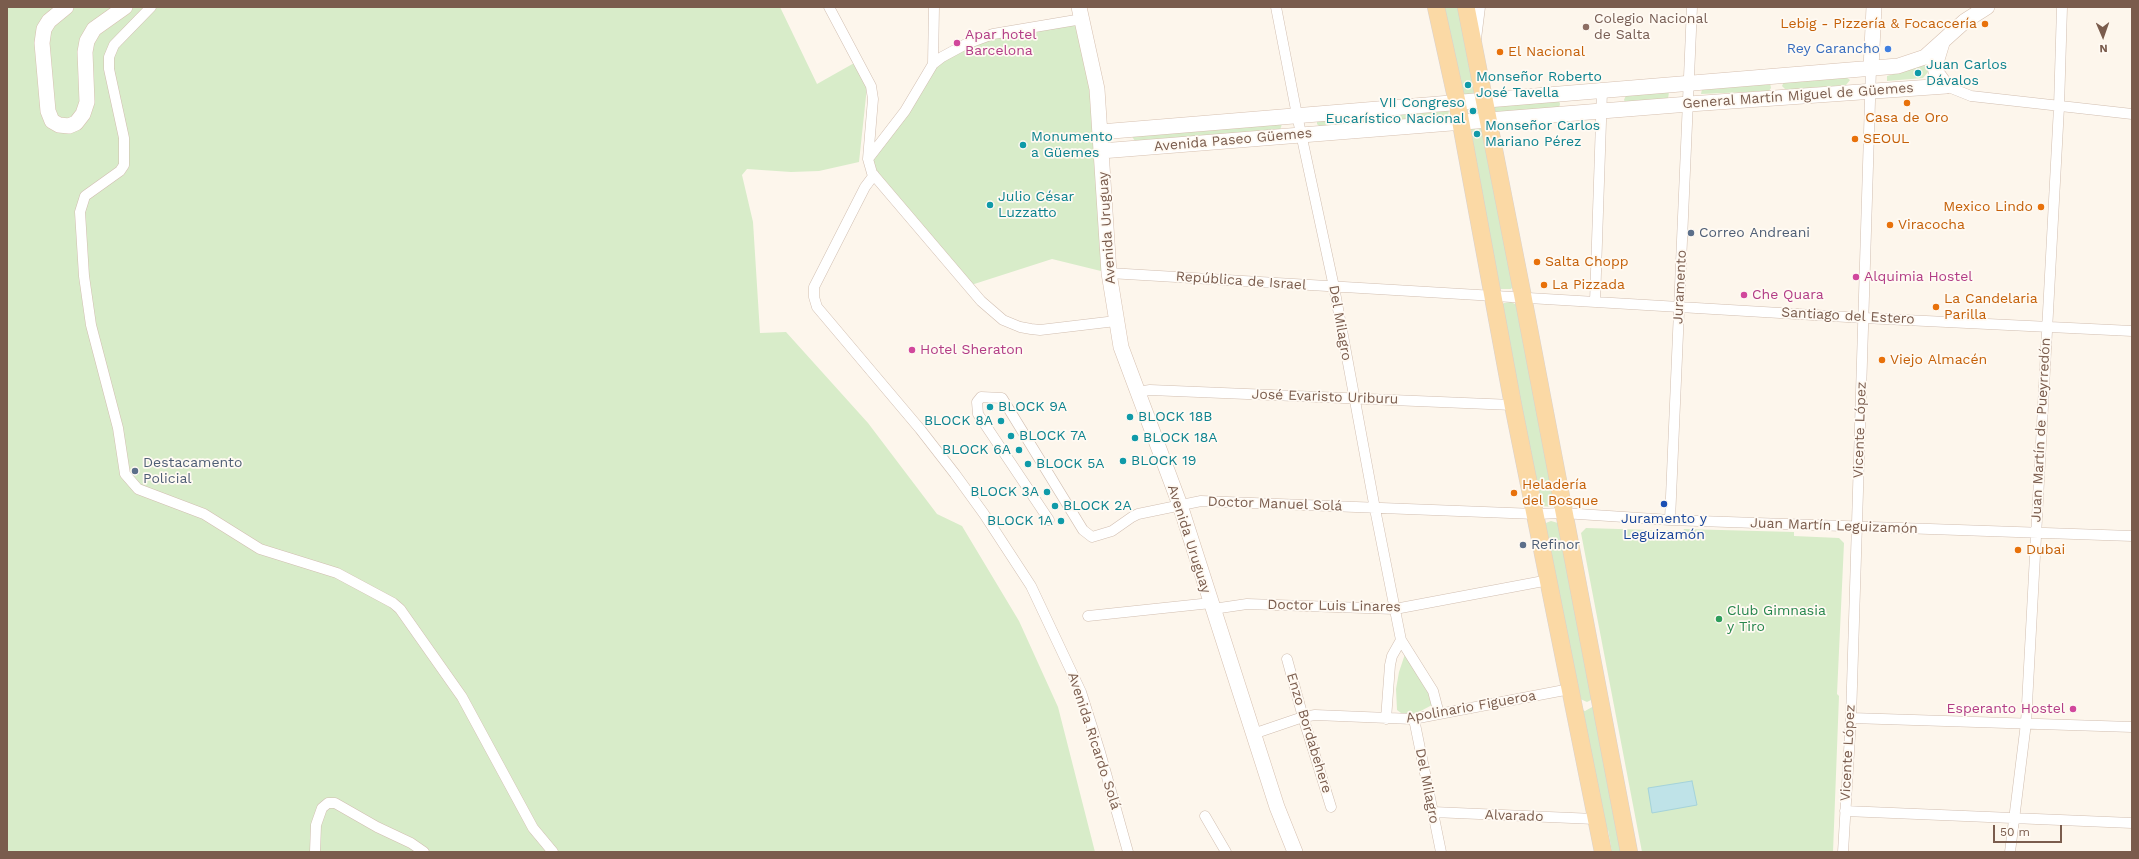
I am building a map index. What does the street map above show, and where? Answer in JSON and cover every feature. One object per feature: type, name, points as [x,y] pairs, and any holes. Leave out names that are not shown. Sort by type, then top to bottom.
[{"type":"main road","points":[[1436,7],[1461,122],[1513,405],[1536,514],[1595,819],[1603,852]]},
{"type":"main road","points":[[1466,7],[1629,852]]},
{"type":"main road","points":[[1571,694],[1580,704],[1591,706],[1599,697]]},
{"type":"street","points":[[66,7],[49,21],[44,29],[42,43],[48,111],[52,120],[59,125],[69,126],[76,123],[83,114],[86,102],[87,41],[94,29],[125,7]]},
{"type":"street","points":[[151,7],[114,45],[109,57],[108,69],[124,138],[124,165],[120,171],[85,196],[80,212],[84,276],[91,325],[118,428],[125,474],[138,489],[204,514],[260,549],[337,573],[397,606],[462,697],[533,828],[554,852]]},
{"type":"street","points":[[829,7],[871,86],[873,99],[868,159],[874,175],[981,301],[1003,320],[1020,327],[1040,330],[1116,320]]},
{"type":"street","points":[[933,64],[934,7]]},
{"type":"street","name":"Del Milagro","points":[[1276,7],[1297,115],[1334,287],[1401,640],[1433,691],[1439,714]]},
{"type":"street","points":[[1474,49],[1480,7]]},
{"type":"street","name":"Juramento","points":[[1670,520],[1692,7]]},
{"type":"street","name":"Vicente López","points":[[1843,852],[1850,718],[1874,7]]},
{"type":"street","name":"General Martín Miguel de Güemes","points":[[1457,102],[1898,66],[1925,57],[1965,21],[1987,7]]},
{"type":"street","name":"Juan Martín de Pueyrredón","points":[[2010,852],[2026,723],[2046,326],[2059,107],[2062,7]]},
{"type":"street","points":[[868,159],[904,111],[933,64],[951,51],[993,34],[1081,13]]},
{"type":"street","name":"Avenida Uruguay","points":[[1081,13],[1097,85],[1109,273],[1121,347],[1180,505],[1277,807],[1295,852]]},
{"type":"street","points":[[1942,42],[1935,66],[1936,72],[1946,86]]},
{"type":"street","points":[[1776,76],[1777,97]]},
{"type":"street","name":"General Martín Miguel de Güemes","points":[[1461,122],[1777,97],[1946,86],[1971,96],[2132,114]]},
{"type":"street","points":[[1595,302],[1602,91]]},
{"type":"street","name":"Avenida Paseo Güemes","points":[[1100,132],[1457,102]]},
{"type":"street","name":"Avenida Paseo Güemes","points":[[1101,151],[1461,122]]},
{"type":"street","name":"Avenida Ricardo Solá","points":[[874,175],[865,187],[814,287],[814,297],[817,307],[920,429],[955,474],[984,514],[1032,586],[1081,692],[1100,752],[1128,852]]},
{"type":"street","name":"República de Israel","points":[[1109,273],[1492,296]]},
{"type":"street","name":"Santiago del Estero","points":[[1492,296],[1864,318],[2132,331]]},
{"type":"street","name":"José Evaristo Uriburu","points":[[1137,392],[1150,390],[1513,405]]},
{"type":"street","name":"Doctor Manuel Solá","points":[[1049,520],[978,414],[977,402],[981,397],[1002,398],[1083,530],[1092,537],[1112,531],[1132,516],[1138,514],[1201,501],[1375,509],[1536,514]]},
{"type":"street","name":"Juan Martín Leguizamón","points":[[1536,514],[1563,513],[1670,520],[2132,536]]},
{"type":"street","name":"Doctor Luis Linares","points":[[1088,616],[1246,604],[1395,609],[1549,580]]},
{"type":"street","points":[[1386,719],[1390,665],[1392,656],[1401,640]]},
{"type":"street","name":"Enzo Bordabehere","points":[[1287,659],[1303,717],[1332,807]]},
{"type":"street","name":"Apolinario Figueroa","points":[[1253,734],[1303,717],[1315,715],[1414,719],[1571,694]]},
{"type":"street","points":[[1850,718],[2132,727]]},
{"type":"street","name":"Del Milagro","points":[[1414,719],[1441,852]]},
{"type":"street","points":[[315,852],[316,825],[322,808],[328,803],[335,803],[377,827],[411,843],[424,852]]},
{"type":"street","points":[[1845,811],[2132,823]]},
{"type":"street","name":"Alvarado","points":[[1433,812],[1595,819]]},
{"type":"street","points":[[1205,816],[1226,852]]},
{"type":"green space","points":[[7,7],[780,7],[817,84],[856,62],[867,87],[859,162],[819,171],[791,172],[747,169],[742,175],[753,222],[760,333],[786,332],[868,423],[937,514],[962,526],[1019,621],[1058,707],[1095,852],[7,852]]},
{"type":"green space","points":[[1444,7],[1461,7],[1476,91],[1473,94],[1462,94]]},
{"type":"green space","name":"Monumento a Güemes","points":[[1082,19],[1109,273],[1052,259],[968,286],[880,182],[871,163],[933,64],[966,44]]},
{"type":"green space","points":[[1926,64],[1928,72],[1923,78],[1887,81],[1887,76]]},
{"type":"green space","points":[[1846,77],[1850,80],[1846,85],[1786,90],[1782,86],[1784,82]]},
{"type":"green space","points":[[1770,83],[1771,88],[1769,91],[1701,94],[1702,89]]},
{"type":"green space","points":[[1669,92],[1668,99],[1625,102],[1624,100],[1626,95]]},
{"type":"green space","points":[[1559,100],[1559,108],[1493,113],[1492,105]]},
{"type":"green space","points":[[1449,110],[1448,116],[1320,127],[1317,124],[1317,121]]},
{"type":"green space","points":[[1282,124],[1280,130],[1135,141],[1131,135]]},
{"type":"green space","points":[[1480,128],[1485,131],[1515,284],[1511,289],[1500,289],[1497,286],[1470,129]]},
{"type":"green space","points":[[1511,302],[1519,306],[1556,504],[1553,507],[1541,506],[1501,306],[1504,303]]},
{"type":"green space","points":[[1551,521],[1558,523],[1594,693],[1591,700],[1587,702],[1578,698],[1544,530],[1546,523]]},
{"type":"green space","name":"Club Gimnasia y Tiro","points":[[1586,528],[1794,532],[1794,536],[1839,538],[1844,543],[1837,694],[1839,696],[1833,852],[1642,852],[1581,533]]},
{"type":"green space","points":[[1405,654],[1431,693],[1432,705],[1417,713],[1401,713],[1397,710],[1396,689],[1399,672]]},
{"type":"green space","points":[[1594,706],[1623,852],[1612,852],[1608,830],[1601,825],[1582,710],[1585,711]]},
{"type":"water","points":[[1692,781],[1697,805],[1652,813],[1648,788]]},
{"type":"place","name":"Lebig - Pizzería & Focaccería","points":[[1985,24]]},
{"type":"place","name":"Colegio Nacional de Salta","points":[[1586,27]]},
{"type":"place","name":"Apar hotel Barcelona","points":[[957,43]]},
{"type":"place","name":"Rey Carancho","points":[[1888,49]]},
{"type":"place","name":"El Nacional","points":[[1500,52]]},
{"type":"place","name":"Juan Carlos Dávalos","points":[[1918,73]]},
{"type":"place","name":"Monseñor Roberto José Tavella","points":[[1468,85]]},
{"type":"place","name":"Casa de Oro","points":[[1907,103]]},
{"type":"place","name":"VII Congreso Eucarístico Nacional","points":[[1473,111]]},
{"type":"place","name":"Monseñor Carlos Mariano Pérez","points":[[1477,134]]},
{"type":"place","name":"SEOUL","points":[[1855,139]]},
{"type":"place","name":"Monumento a Güemes","points":[[1023,145]]},
{"type":"place","name":"Julio César Luzzatto","points":[[990,205]]},
{"type":"place","name":"Mexico Lindo","points":[[2041,207]]},
{"type":"place","name":"Viracocha","points":[[1890,225]]},
{"type":"place","name":"Correo Andreani","points":[[1691,233]]},
{"type":"place","name":"Salta Chopp","points":[[1537,262]]},
{"type":"place","name":"Alquimia Hostel","points":[[1856,277]]},
{"type":"place","name":"La Pizzada","points":[[1544,285]]},
{"type":"place","name":"Che Quara","points":[[1744,295]]},
{"type":"place","name":"La Candelaria Parilla","points":[[1936,307]]},
{"type":"place","name":"Hotel Sheraton","points":[[912,350]]},
{"type":"place","name":"Viejo Almacén","points":[[1882,360]]},
{"type":"place","name":"BLOCK 9A","points":[[990,407]]},
{"type":"place","name":"BLOCK 18B","points":[[1130,417]]},
{"type":"place","name":"BLOCK 8A","points":[[1001,421]]},
{"type":"place","name":"BLOCK 7A","points":[[1011,436]]},
{"type":"place","name":"BLOCK 18A","points":[[1135,438]]},
{"type":"place","name":"BLOCK 6A","points":[[1019,450]]},
{"type":"place","name":"BLOCK 19","points":[[1123,461]]},
{"type":"place","name":"BLOCK 5A","points":[[1028,464]]},
{"type":"place","name":"Destacamento Policial","points":[[135,471]]},
{"type":"place","name":"BLOCK 3A","points":[[1047,492]]},
{"type":"place","name":"Heladería del Bosque","points":[[1514,493]]},
{"type":"place","name":"Juramento y Leguizamón","points":[[1664,504]]},
{"type":"place","name":"BLOCK 2A","points":[[1055,506]]},
{"type":"place","name":"BLOCK 1A","points":[[1061,521]]},
{"type":"place","name":"Refinor","points":[[1523,545]]},
{"type":"place","name":"Dubai","points":[[2018,550]]},
{"type":"place","name":"Club Gimnasia y Tiro","points":[[1719,619]]},
{"type":"place","name":"Esperanto Hostel","points":[[2073,709]]}]
